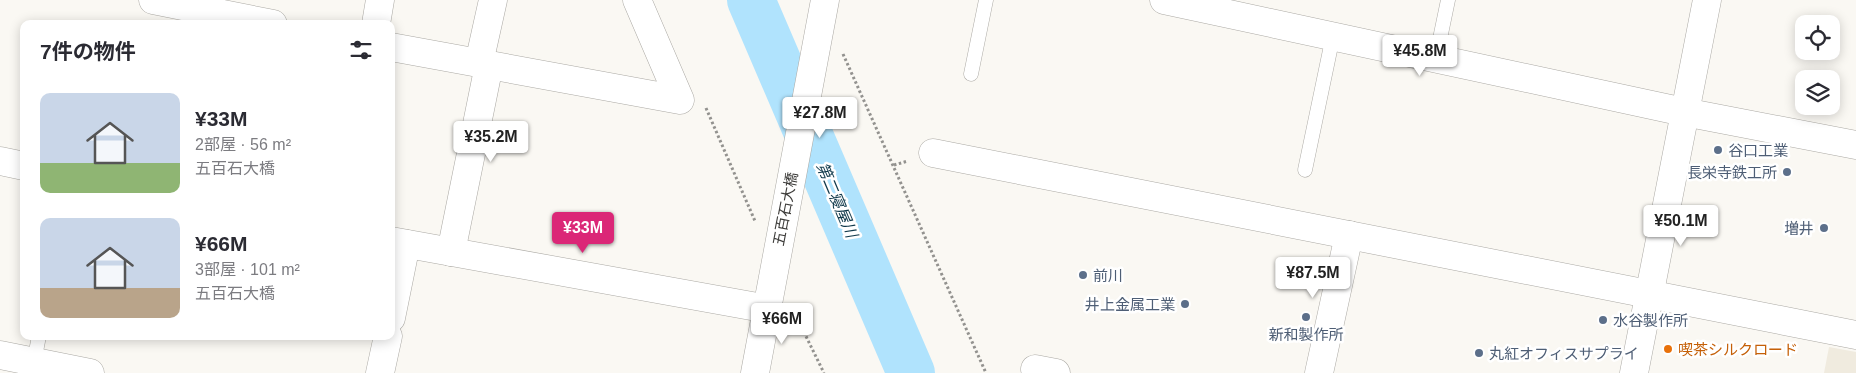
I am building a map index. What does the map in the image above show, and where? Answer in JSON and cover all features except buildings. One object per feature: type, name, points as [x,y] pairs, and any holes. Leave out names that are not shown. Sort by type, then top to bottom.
[{"type":"street","points":[[153,0],[254,20]]},
{"type":"street","points":[[377,20],[380,0]]},
{"type":"street","points":[[451,252],[484,64],[493,0]]},
{"type":"street","points":[[395,48],[680,100],[637,0]]},
{"type":"street","points":[[1164,0],[1684,112],[1856,145]]},
{"type":"street","points":[[1634,373],[1707,0]]},
{"type":"street","name":"五百石大橋","points":[[755,373],[780,307],[774,266],[824,2]]},
{"type":"street","points":[[932,153],[1856,335]]},
{"type":"street","points":[[0,161],[20,165]]},
{"type":"street","points":[[1319,373],[1349,234]]},
{"type":"street","points":[[395,280],[399,242],[780,307]]},
{"type":"street","points":[[380,373],[387,340]]},
{"type":"street","points":[[0,355],[36,349],[90,373]]},
{"type":"lane","points":[[971,74],[986,0]]},
{"type":"lane","points":[[1436,58],[1448,0]]},
{"type":"lane","points":[[1304,170],[1333,36]]},
{"type":"path","points":[[839,46],[986,373]]},
{"type":"path","points":[[702,99],[757,226]]},
{"type":"path","points":[[780,307],[824,373]]},
{"type":"shaded area","points":[[1829,347],[1856,352],[1856,373],[1824,373]]},
{"type":"waterway","name":"第二寝屋川","points":[[751,0],[911,373]]},
{"type":"place","name":"谷口工業","points":[[1718,150]]},
{"type":"place","name":"長栄寺鉄工所","points":[[1787,172]]},
{"type":"place","name":"増井","points":[[1824,228]]},
{"type":"place","name":"前川","points":[[1083,275]]},
{"type":"place","name":"井上金属工業","points":[[1185,304]]},
{"type":"place","name":"新和製作所","points":[[1306,317]]},
{"type":"place","name":"水谷製作所","points":[[1603,320]]},
{"type":"place","name":"喫茶シルクロード","points":[[1668,349]]},
{"type":"place","name":"丸紅オフィスサプライ","points":[[1479,353]]}]
